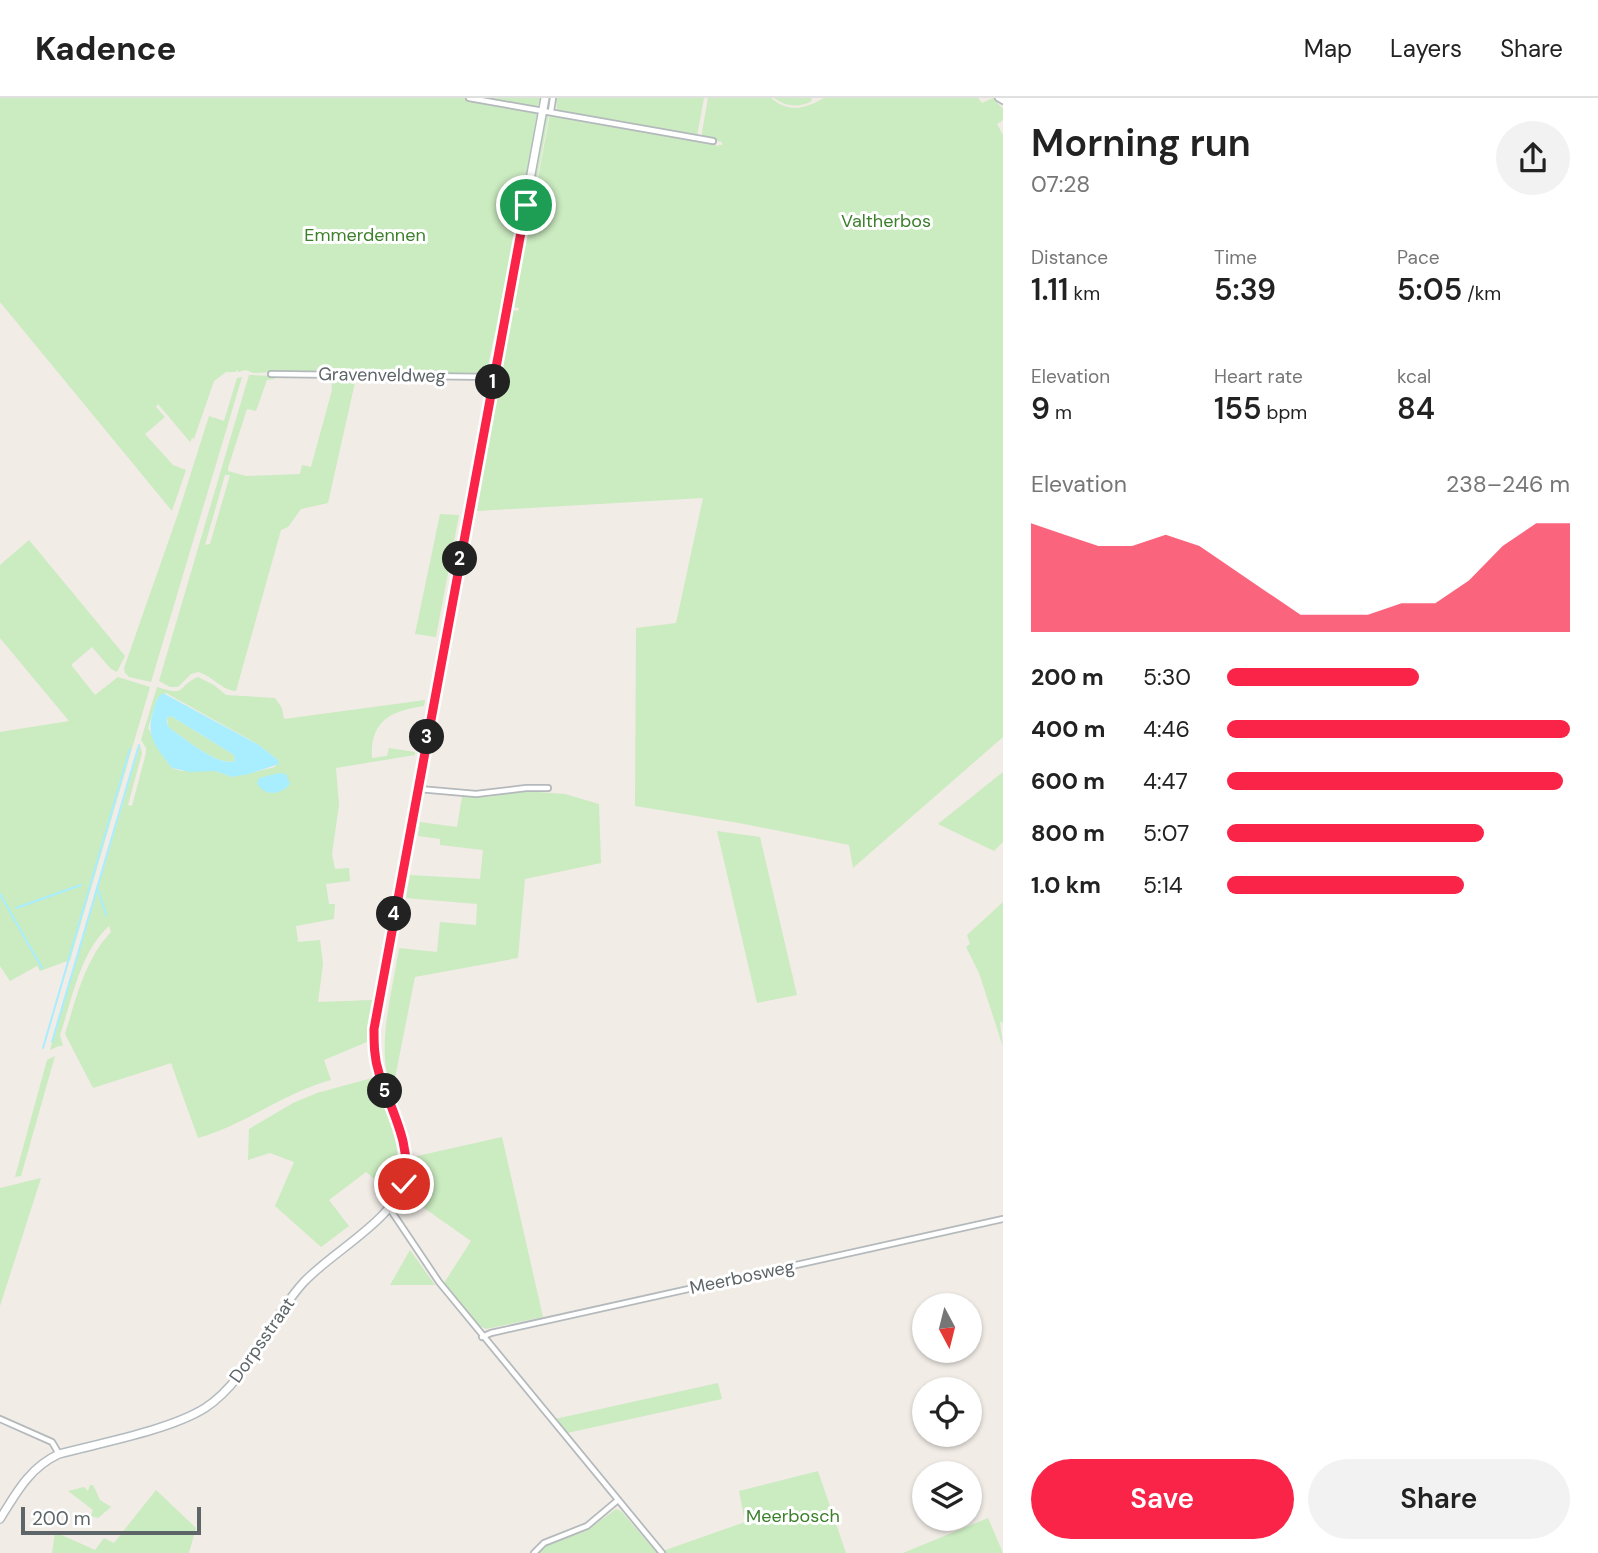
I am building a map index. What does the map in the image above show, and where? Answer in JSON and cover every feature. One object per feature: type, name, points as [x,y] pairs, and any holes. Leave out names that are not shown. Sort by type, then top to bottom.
[{"type":"main road","name":"Dorpsstraat","points":[[0,1519],[30,1473],[46,1460],[167,1424],[205,1408],[234,1382],[303,1283],[390,1209],[404,1184],[406,1160],[402,1140],[378,1070],[374,1029],[494,377],[547,110],[545,98]]},
{"type":"street","points":[[469,98],[713,141]]},
{"type":"street","points":[[547,110],[553,98]]},
{"type":"street","name":"Gravenveldweg","points":[[271,373],[494,377]]},
{"type":"street","points":[[418,789],[476,794],[548,788]]},
{"type":"street","points":[[390,1209],[427,1266],[482,1336],[662,1553]]},
{"type":"street","name":"Meerbosweg","points":[[482,1336],[1003,1219]]},
{"type":"street","points":[[0,1419],[52,1442],[59,1454]]},
{"type":"street","points":[[534,1553],[544,1543],[587,1526],[618,1500]]},
{"type":"green space","name":"Emmerdennen","points":[[0,98],[542,98],[535,110],[539,117],[491,372],[495,333],[486,375],[297,371],[253,373],[246,370],[238,372],[237,369],[236,372],[226,372],[214,381],[194,439],[190,442],[158,404],[156,407],[165,417],[145,434],[173,465],[186,470],[172,511],[0,302]]},
{"type":"green space","points":[[556,98],[704,98],[697,136],[563,113],[557,109]]},
{"type":"green space","name":"Valtherbos","points":[[708,98],[771,98],[784,106],[797,108],[824,98],[978,98],[982,103],[993,98],[1003,109],[1003,120],[997,124],[1003,135],[1003,737],[853,868],[849,845],[635,806],[636,628],[676,623],[703,498],[477,511],[513,310],[518,311],[519,308],[514,307],[550,114],[720,147],[718,145],[722,145],[722,142],[701,138]]},
{"type":"green space","points":[[774,98],[811,98],[812,101],[793,106]]},
{"type":"green space","points":[[549,114],[513,306],[511,301],[545,117]]},
{"type":"green space","points":[[512,312],[475,508],[473,507],[508,316]]},
{"type":"green space","points":[[249,375],[275,376],[275,379],[267,380],[256,411],[247,409],[228,468],[228,471],[246,476],[300,474],[302,465],[311,467],[332,390],[331,377],[356,378],[328,503],[301,509],[288,527],[281,530],[236,691],[198,672],[191,674],[178,687],[170,687],[159,681]],"holes":[[[225,475],[230,475],[210,544],[205,545]]]},
{"type":"green space","points":[[242,377],[151,682],[129,677],[124,668],[209,416],[224,421],[237,378]]},
{"type":"green space","points":[[440,514],[459,515],[436,637],[415,634]]},
{"type":"green space","points":[[29,540],[125,656],[117,672],[111,669],[92,647],[72,664],[95,695],[118,677],[150,687],[70,960],[40,971],[37,966],[10,981],[0,966],[0,732],[69,721],[0,638],[0,565]]},
{"type":"green space","points":[[198,677],[226,695],[275,698],[282,708],[284,719],[425,700],[424,706],[401,711],[384,720],[374,735],[372,745],[372,758],[387,756],[389,748],[415,752],[415,755],[336,768],[339,805],[332,854],[335,869],[349,868],[350,881],[326,884],[329,904],[335,904],[334,919],[296,926],[298,942],[320,940],[323,964],[318,1002],[372,1000],[367,1042],[324,1060],[331,1080],[198,1138],[171,1063],[93,1088],[65,1034],[82,980],[94,954],[111,932],[109,926],[91,949],[78,977],[60,1035],[63,1046],[50,1050],[140,745],[142,753],[128,805],[132,806],[146,753],[141,740],[157,687],[178,691]],"holes":[[[166,693],[259,745],[278,760],[275,767],[232,777],[215,771],[181,771],[172,768],[148,728],[157,699]]]},
{"type":"green space","points":[[171,716],[234,755],[235,761],[228,762],[203,752],[168,727],[167,718]]},
{"type":"green space","points":[[1003,772],[1003,842],[994,851],[938,824]]},
{"type":"green space","points":[[523,791],[565,794],[599,804],[601,863],[525,879],[518,958],[415,977],[392,1093],[387,1075],[385,1039],[399,948],[437,952],[440,922],[476,925],[477,904],[406,898],[410,875],[480,879],[483,850],[440,845],[440,839],[418,836],[420,822],[457,827],[462,797],[488,797]]},
{"type":"green space","points":[[717,831],[760,837],[797,995],[757,1003]]},
{"type":"green space","points":[[1003,902],[1003,1025],[1002,1021],[1000,1023],[1003,1047],[979,973],[966,947],[970,944],[967,935]]},
{"type":"green space","points":[[395,927],[394,955],[378,1043],[380,1013]]},
{"type":"green space","points":[[55,1056],[21,1176],[15,1177],[47,1060]]},
{"type":"green space","points":[[372,1078],[394,1135],[398,1164],[396,1179],[391,1193],[366,1172],[329,1200],[349,1226],[321,1247],[275,1206],[294,1162],[270,1153],[248,1160],[249,1129],[293,1103],[317,1093]]},
{"type":"green space","points":[[502,1137],[543,1317],[486,1329],[480,1326],[444,1283],[471,1241],[424,1208],[434,1186],[412,1176],[413,1157]]},
{"type":"green space","points":[[41,1178],[0,1306],[0,1188]]},
{"type":"green space","points":[[410,1250],[435,1285],[390,1285]]},
{"type":"green space","points":[[718,1383],[722,1399],[567,1433],[555,1419]]},
{"type":"green space","name":"Meerbosch","points":[[818,1471],[846,1553],[657,1553],[745,1522],[739,1491]]},
{"type":"green space","points":[[90,1485],[93,1485],[100,1500],[111,1507],[98,1518],[91,1516],[93,1510],[68,1491],[84,1487],[88,1491]]},
{"type":"green space","points":[[156,1490],[196,1528],[189,1553],[52,1553],[55,1532],[95,1550],[104,1538],[114,1543]]},
{"type":"green space","points":[[616,1509],[621,1511],[657,1553],[535,1553],[551,1543],[586,1531]]},
{"type":"green space","points":[[988,1518],[1003,1553],[903,1553],[956,1531],[982,1531],[982,1520]]},
{"type":"water","points":[[163,693],[259,745],[278,760],[279,764],[232,777],[215,771],[190,772],[172,768],[157,748],[150,728],[155,704]],"holes":[[[171,716],[234,755],[235,761],[228,762],[212,756],[171,729],[167,718]]]},
{"type":"water","points":[[286,774],[290,784],[286,788],[273,793],[260,788],[257,783],[259,778]]},
{"type":"waterway","points":[[52,1042],[139,745]]},
{"type":"waterway","points":[[43,1048],[130,749]]},
{"type":"waterway","points":[[16,908],[81,885]]},
{"type":"waterway","points":[[98,890],[106,915]]},
{"type":"waterway","points":[[0,894],[42,968]]},
{"type":"route","points":[[404,1184],[405,1152],[378,1070],[374,1029],[526,205]]}]
